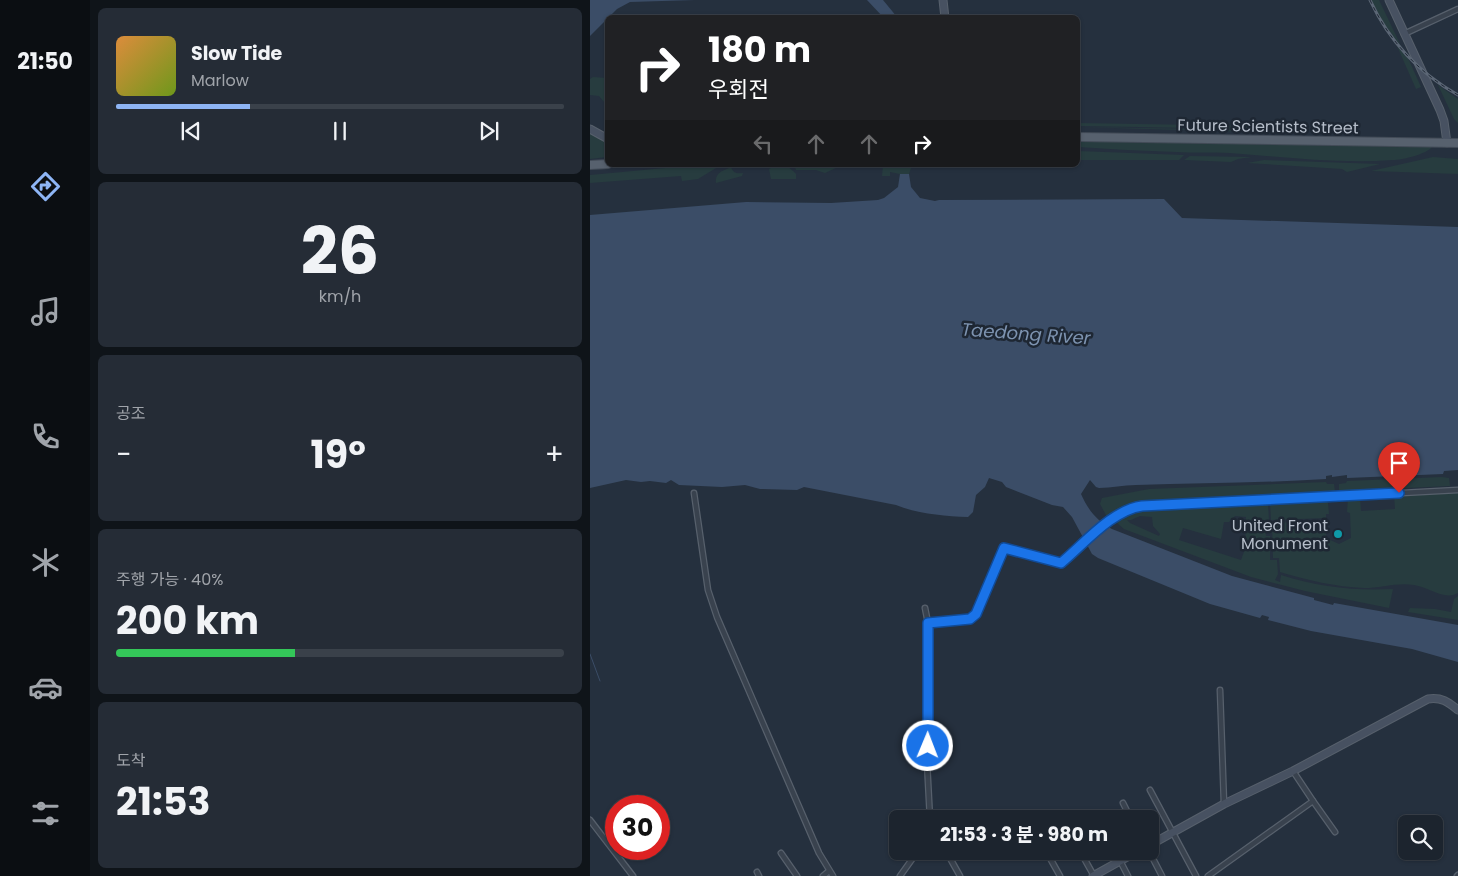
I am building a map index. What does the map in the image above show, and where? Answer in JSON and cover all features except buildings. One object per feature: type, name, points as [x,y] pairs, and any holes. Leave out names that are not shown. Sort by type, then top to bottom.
[{"type":"main road","name":"Future Scientists Street","points":[[1080,137],[1458,142]]},
{"type":"main road","points":[[590,165],[605,164]]},
{"type":"street","points":[[944,0],[945,15]]},
{"type":"street","points":[[1389,0],[1442,116],[1447,143]]},
{"type":"street","points":[[1404,34],[1458,9]]},
{"type":"street","points":[[590,129],[605,137]]},
{"type":"street","points":[[928,623],[970,619],[976,614],[1004,548],[1061,563],[1110,521],[1123,512],[1142,506],[1458,490]]},
{"type":"street","points":[[694,493],[708,590],[717,617],[819,853],[831,874],[823,876]]},
{"type":"street","points":[[925,608],[928,623],[927,762],[930,810]]},
{"type":"street","points":[[1220,690],[1224,804]]},
{"type":"street","points":[[1159,840],[1224,804],[1293,771],[1428,699],[1444,700],[1458,710]]},
{"type":"street","points":[[1293,771],[1335,832]]},
{"type":"street","points":[[1150,790],[1196,876]]},
{"type":"street","points":[[1208,876],[1313,801]]},
{"type":"street","points":[[1123,803],[1126,810]]},
{"type":"street","points":[[590,820],[633,876]]},
{"type":"street","points":[[781,854],[797,876]]},
{"type":"street","points":[[900,876],[912,860]]},
{"type":"street","points":[[951,860],[960,876]]},
{"type":"street","points":[[1051,860],[1060,876]]},
{"type":"street","points":[[1085,860],[1094,876],[1120,861],[1128,876]]},
{"type":"street","points":[[1154,860],[1162,876]]},
{"type":"green space","points":[[1371,0],[1379,0],[1401,46],[1384,24]]},
{"type":"green space","points":[[1397,46],[1408,58],[1421,87],[1416,89]]},
{"type":"green space","points":[[593,77],[605,78],[605,103],[599,96],[590,95],[590,79]]},
{"type":"green space","points":[[1438,85],[1458,99],[1458,123],[1454,119]]},
{"type":"green space","points":[[1080,123],[1257,126],[1257,129],[1080,126]]},
{"type":"green space","points":[[1080,127],[1080,127],[1256,130],[1255,132]]},
{"type":"green space","points":[[590,133],[605,141],[605,157],[590,159]]},
{"type":"green space","points":[[1080,142],[1432,147],[1420,154],[1402,159],[1373,161],[1230,153],[1164,152],[1080,147]]},
{"type":"green space","points":[[1080,151],[1184,155],[1179,160],[1080,160]]},
{"type":"green space","points":[[1190,156],[1252,157],[1231,162],[1184,160]]},
{"type":"green space","points":[[1433,157],[1458,159],[1458,174],[1371,171]]},
{"type":"green space","points":[[1264,160],[1380,164],[1347,172],[1342,169],[1247,163]]},
{"type":"green space","points":[[676,167],[718,167],[698,179],[682,181],[681,176],[590,183],[590,175]]},
{"type":"green space","points":[[731,167],[736,173],[743,173],[742,176],[716,183],[718,174]]},
{"type":"green space","points":[[773,167],[788,167],[796,174],[796,179],[771,179],[769,169]]},
{"type":"green space","points":[[795,167],[838,167],[825,173],[816,170],[796,170]]},
{"type":"green space","points":[[883,167],[911,167],[909,174],[890,172],[890,176],[882,176]]},
{"type":"green space","points":[[1449,478],[1450,486],[1339,491],[1339,484],[1346,483],[1347,481]]},
{"type":"green space","points":[[1326,482],[1327,484],[1334,484],[1335,492],[1140,502],[1129,504],[1113,514],[1112,512],[1107,517],[1100,504],[1102,498],[1149,489]]},
{"type":"green space","points":[[1458,493],[1458,593],[1453,595],[1442,595],[1420,586],[1408,584],[1364,588],[1322,583],[1280,572],[1279,558],[1273,558],[1272,523],[1326,521],[1326,538],[1339,544],[1351,538],[1350,513],[1347,512],[1348,498],[1360,497],[1361,511],[1395,509],[1394,495]]},
{"type":"green space","points":[[1324,499],[1328,503],[1329,514],[1326,514],[1326,518],[1271,520],[1270,502]]},
{"type":"green space","points":[[1268,502],[1269,521],[1264,521],[1266,536],[1270,536],[1270,560],[1277,560],[1278,574],[1275,580],[1280,582],[1281,575],[1309,583],[1337,587],[1393,589],[1389,608],[1305,591],[1251,577],[1124,529],[1117,523],[1118,518],[1131,512],[1145,509]],"holes":[[[1140,516],[1152,517],[1153,526],[1160,534],[1159,536],[1127,520]],[[1235,516],[1246,517],[1246,546],[1241,560],[1179,540],[1183,528],[1221,539],[1224,522],[1229,522]]]},
{"type":"green space","points":[[1458,596],[1458,620],[1408,612],[1410,608],[1451,612],[1454,599]]},
{"type":"water","points":[[590,0],[695,0],[630,2],[617,9],[611,15],[605,15],[605,21],[590,36]]},
{"type":"water","points":[[867,0],[883,0],[895,15],[881,15]]},
{"type":"water","name":"Taedong River","points":[[900,174],[909,174],[911,187],[920,198],[935,201],[1164,199],[1182,218],[1458,227],[1458,470],[1444,471],[1443,474],[1347,478],[1347,475],[1332,477],[1332,475],[1326,476],[1326,479],[1131,485],[1104,488],[1096,487],[1090,480],[1081,494],[1094,514],[1112,529],[1232,576],[1333,605],[1334,603],[1458,625],[1458,662],[1412,649],[1311,631],[1268,620],[1269,617],[1262,615],[1260,618],[1210,604],[1098,558],[1092,554],[1072,517],[1063,507],[1052,505],[1006,487],[1002,482],[989,478],[985,487],[976,495],[973,512],[968,517],[922,512],[804,487],[797,490],[760,489],[745,485],[722,487],[679,485],[671,480],[666,483],[626,480],[590,488],[590,215],[746,202],[831,203],[878,200],[884,198],[898,187]]},
{"type":"waterway","points":[[590,654],[600,681]]},
{"type":"railway","points":[[1370,0],[1386,29],[1406,55],[1430,77],[1458,95]]},
{"type":"place","name":"United Front Monument","points":[[1338,534]]},
{"type":"route","points":[[928,746],[928,623],[970,619],[976,614],[1004,548],[1061,563],[1110,521],[1123,512],[1135,507],[1399,493]]}]
